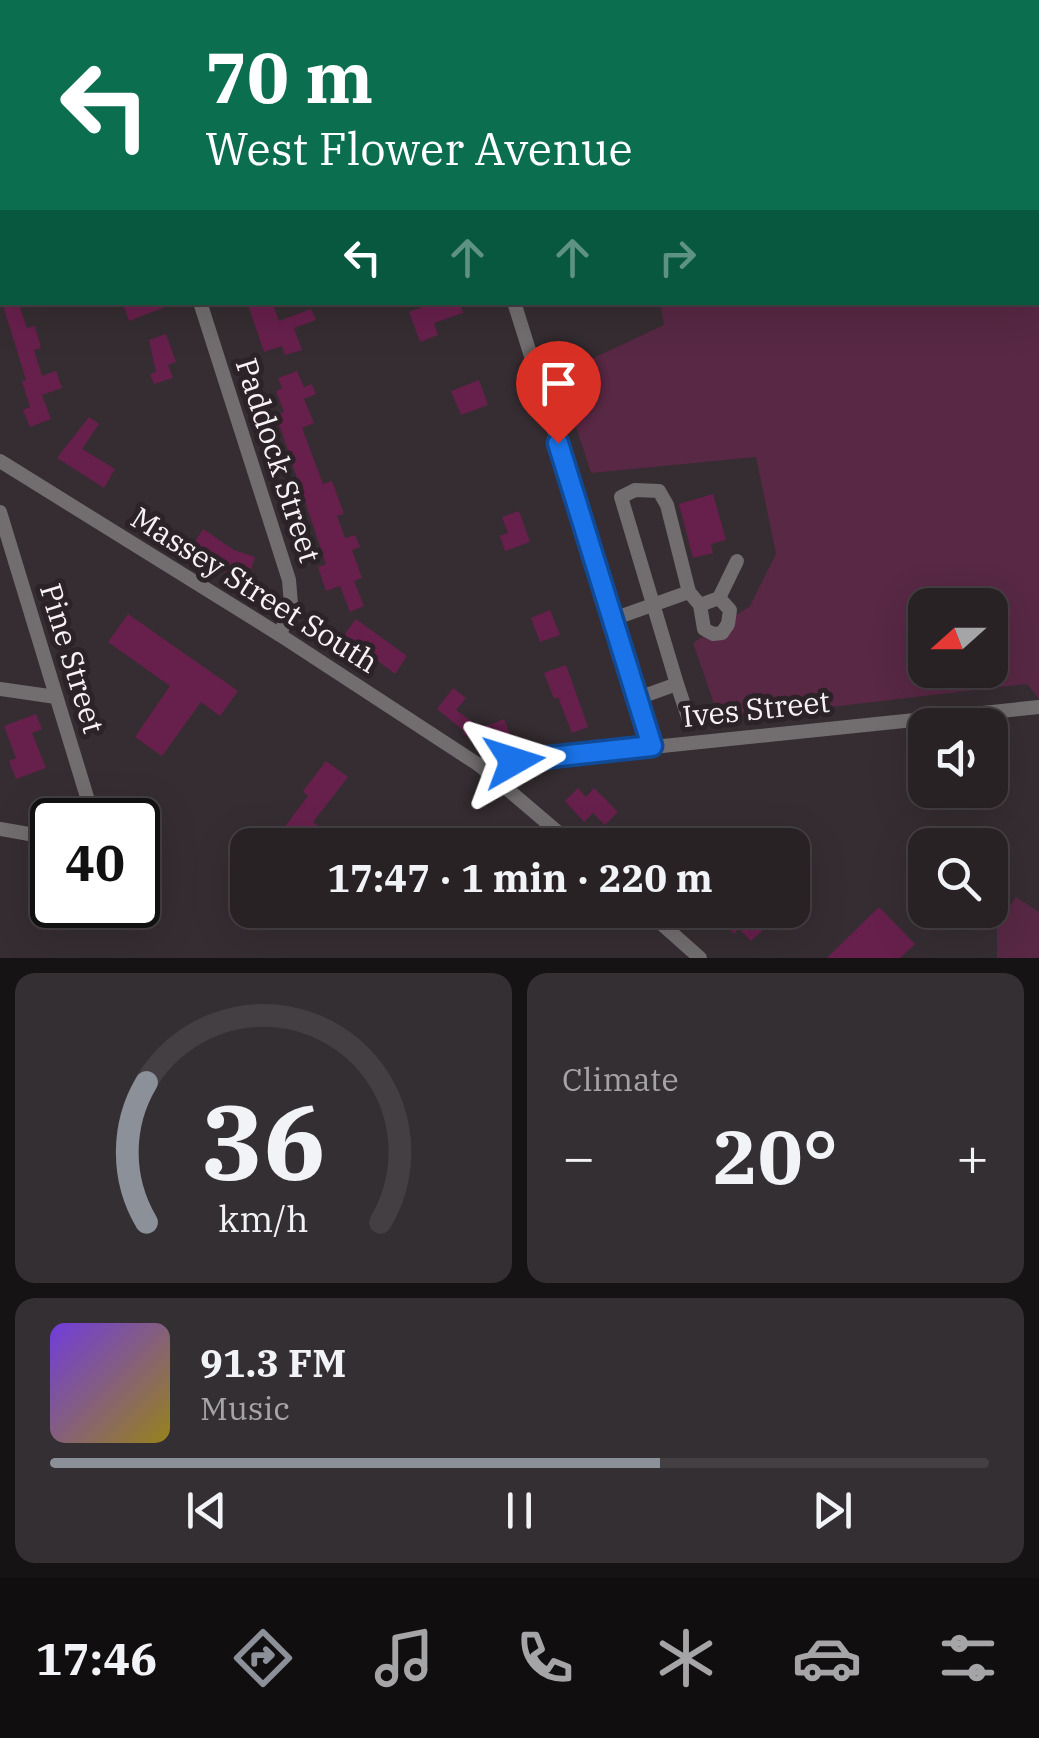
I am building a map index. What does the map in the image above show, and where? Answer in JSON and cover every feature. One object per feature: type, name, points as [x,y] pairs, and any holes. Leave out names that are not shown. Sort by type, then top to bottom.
[{"type":"street","name":"Paddock Street","points":[[201,305],[289,580],[291,604],[280,635]]},
{"type":"street","points":[[515,305],[652,746]]},
{"type":"street","name":"Massey Street South","points":[[0,461],[280,635],[479,765],[553,828]]},
{"type":"street","points":[[689,720],[621,498],[635,490],[659,492],[689,592],[700,605],[704,629],[712,634],[722,633],[728,624],[730,610],[719,598]]},
{"type":"street","name":"Pine Street","points":[[0,512],[87,798]]},
{"type":"street","points":[[700,605],[719,598],[737,561]]},
{"type":"street","points":[[613,619],[689,592]]},
{"type":"street","points":[[638,698],[677,684]]},
{"type":"street","points":[[0,689],[56,697]]},
{"type":"street","name":"Ives Street","points":[[479,765],[1039,707]]},
{"type":"street","points":[[0,829],[30,834]]},
{"type":"street","points":[[666,928],[700,958]]},
{"type":"shaded area","points":[[660,305],[1039,305],[1039,699],[1027,684],[1008,686],[1008,588],[908,588],[908,688],[993,688],[721,724],[693,643],[750,606],[776,554],[756,457],[591,473],[559,374],[664,325]]},
{"type":"shaded area","points":[[1016,897],[1039,912],[1039,958],[997,958],[997,928],[1008,928],[1008,909]]},
{"type":"building","points":[[3,305],[19,305],[27,328],[35,326],[41,348],[34,350],[42,376],[56,371],[62,388],[42,395],[51,419],[30,427],[23,410],[30,407],[22,381],[26,380]]},
{"type":"building","points":[[123,305],[170,305],[129,321]]},
{"type":"building","points":[[248,305],[273,305],[279,321],[311,309],[316,320],[294,328],[302,350],[285,355],[282,346],[264,352]]},
{"type":"building","points":[[428,305],[460,305],[463,313],[434,323],[438,335],[420,342],[409,312]]},
{"type":"building","points":[[166,334],[176,362],[168,365],[173,378],[154,384],[150,374],[156,372],[149,340]]},
{"type":"building","points":[[297,371],[304,387],[312,384],[316,394],[304,399],[314,423],[302,428],[323,484],[332,481],[344,514],[337,516],[345,538],[355,535],[360,547],[352,550],[362,578],[354,581],[364,606],[350,612],[340,586],[326,591],[318,567],[326,564],[276,415],[284,412],[276,391],[282,388],[278,378]]},
{"type":"building","points":[[479,380],[488,405],[461,415],[451,391]]},
{"type":"building","points":[[89,417],[99,424],[82,449],[115,469],[104,488],[57,458]]},
{"type":"building","points":[[713,494],[726,540],[711,544],[713,553],[693,558],[679,504]]},
{"type":"building","points":[[519,511],[530,542],[505,551],[500,536],[508,533],[502,517]]},
{"type":"building","points":[[203,529],[234,550],[255,557],[246,585],[229,579],[230,575],[190,550]]},
{"type":"building","points":[[550,610],[560,635],[540,642],[531,618]]},
{"type":"building","points":[[128,614],[238,691],[220,716],[201,702],[162,756],[135,737],[170,686],[108,642]]},
{"type":"building","points":[[356,619],[407,656],[395,674],[344,635]]},
{"type":"building","points":[[566,665],[588,727],[572,733],[544,673]]},
{"type":"building","points":[[453,688],[466,698],[456,710],[481,728],[504,719],[514,744],[502,749],[493,726],[479,745],[462,733],[437,709]]},
{"type":"building","points":[[36,714],[42,729],[32,733],[46,768],[16,779],[9,761],[16,758],[4,726]]},
{"type":"building","points":[[326,761],[348,777],[313,822],[321,828],[284,828],[308,796],[303,791]]},
{"type":"building","points":[[578,788],[586,797],[594,788],[618,812],[605,825],[593,813],[584,822],[565,801]]},
{"type":"building","points":[[879,907],[915,944],[900,958],[827,958]]},
{"type":"building","points":[[728,928],[764,929],[751,941],[739,929],[734,934]]},
{"type":"route","points":[[514,761],[652,746],[558,443]]}]
